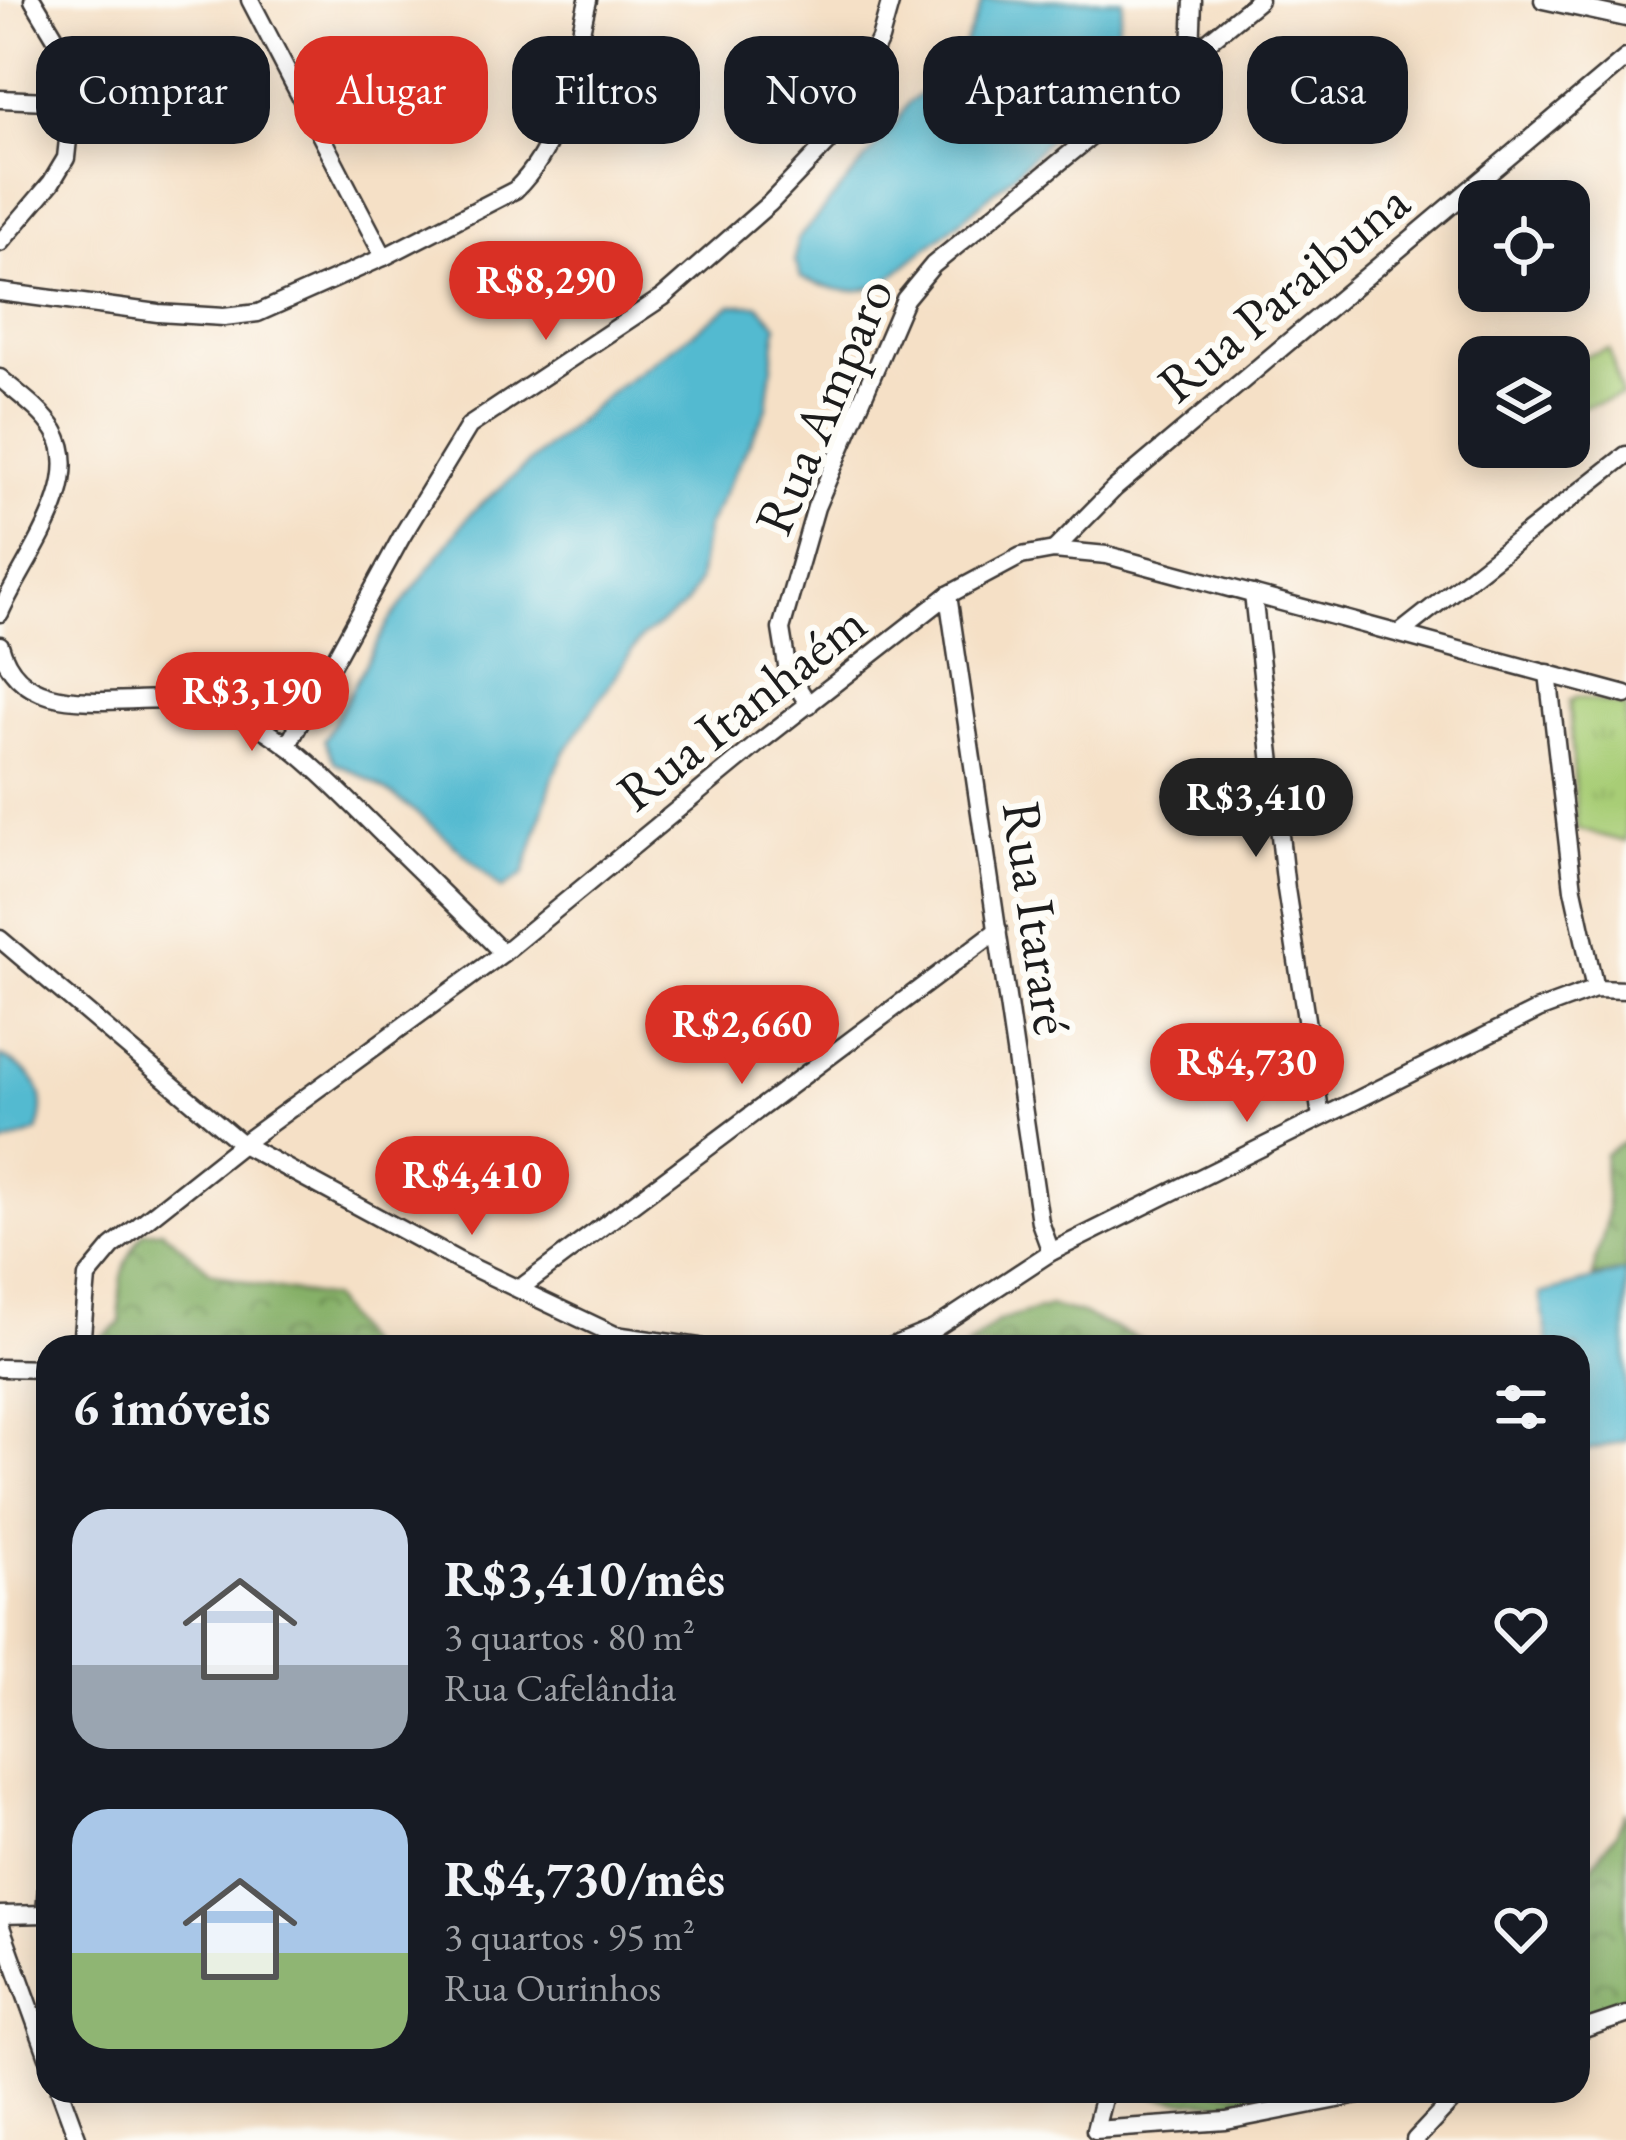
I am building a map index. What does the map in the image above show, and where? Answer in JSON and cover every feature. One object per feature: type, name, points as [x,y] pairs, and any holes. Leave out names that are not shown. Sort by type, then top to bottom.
[{"type":"street","points":[[33,0],[55,36]]},
{"type":"street","points":[[250,0],[384,257]]},
{"type":"street","points":[[0,292],[224,317],[258,313],[384,257],[515,190],[532,174],[550,146],[588,0]]},
{"type":"street","points":[[289,742],[413,516],[469,427],[663,297],[770,203],[833,137],[880,39],[891,0]]},
{"type":"street","points":[[1192,36],[1193,0]]},
{"type":"street","name":"Rua Amparo","points":[[1213,36],[1259,0]]},
{"type":"street","points":[[1543,0],[1626,17]]},
{"type":"street","name":"Rua Paraibuna","points":[[1054,550],[1114,488],[1626,58]]},
{"type":"street","points":[[0,99],[36,100]]},
{"type":"street","points":[[0,243],[51,183],[66,158],[68,144]]},
{"type":"street","name":"Rua Amparo","points":[[809,705],[788,672],[782,629],[816,507],[905,299],[933,265],[1080,144]]},
{"type":"street","points":[[0,378],[52,426],[63,448],[67,472],[62,495],[0,614]]},
{"type":"street","points":[[1400,633],[1626,454]]},
{"type":"street","name":"Rua Itanhaém","points":[[82,1335],[88,1277],[95,1265],[242,1144],[503,952],[948,595],[1021,556],[1054,550],[1107,555],[1626,695]]},
{"type":"street","points":[[1253,594],[1286,889],[1321,1118]]},
{"type":"street","name":"Rua Itararé","points":[[948,595],[1040,1222],[1051,1252]]},
{"type":"street","points":[[0,645],[17,679],[36,693],[58,700],[172,697],[213,705],[289,742],[503,952]]},
{"type":"street","points":[[1547,673],[1573,889],[1595,989]]},
{"type":"street","points":[[519,1289],[998,930]]},
{"type":"street","points":[[0,939],[242,1144],[459,1261],[621,1335]]},
{"type":"street","points":[[919,1335],[1051,1252],[1538,1010],[1595,989],[1626,990]]},
{"type":"street","points":[[0,1367],[36,1368]]},
{"type":"street","points":[[36,1915],[0,1920],[36,2023]]},
{"type":"street","points":[[1590,2027],[1625,2016]]},
{"type":"street","points":[[64,2103],[78,2140]]},
{"type":"street","points":[[1102,2103],[1093,2135],[1226,2121],[1318,2103]]},
{"type":"street","points":[[1415,2140],[1450,2103]]},
{"type":"green space","points":[[1609,349],[1622,396],[1590,405],[1590,354]]},
{"type":"green space","points":[[1577,697],[1626,707],[1626,842],[1577,829],[1569,701]]},
{"type":"green space","points":[[1626,1141],[1626,1271],[1593,1277],[1606,1220],[1605,1154]]},
{"type":"green space","points":[[162,1230],[211,1272],[331,1298],[357,1335],[105,1335],[121,1323],[120,1286],[130,1254],[144,1232]]},
{"type":"green space","points":[[1049,1306],[1130,1335],[981,1335],[999,1321]]},
{"type":"green space","points":[[1626,1811],[1626,2003],[1590,2014],[1590,1868]]},
{"type":"water","points":[[983,0],[1123,0],[1114,36],[968,36]]},
{"type":"water","points":[[923,92],[923,144],[1043,144],[994,192],[886,281],[843,290],[801,278],[795,261],[797,240],[879,144],[899,144],[899,118]]},
{"type":"water","points":[[731,305],[759,305],[777,325],[767,408],[706,529],[698,582],[686,605],[641,638],[566,750],[554,774],[524,874],[502,889],[403,803],[335,763],[324,740],[389,621],[470,514],[613,390]]},
{"type":"water","points":[[0,1056],[31,1077],[42,1107],[37,1132],[1,1145]]},
{"type":"water","points":[[1626,1271],[1626,1441],[1590,1449],[1590,1335],[1547,1335],[1540,1294]]}]
